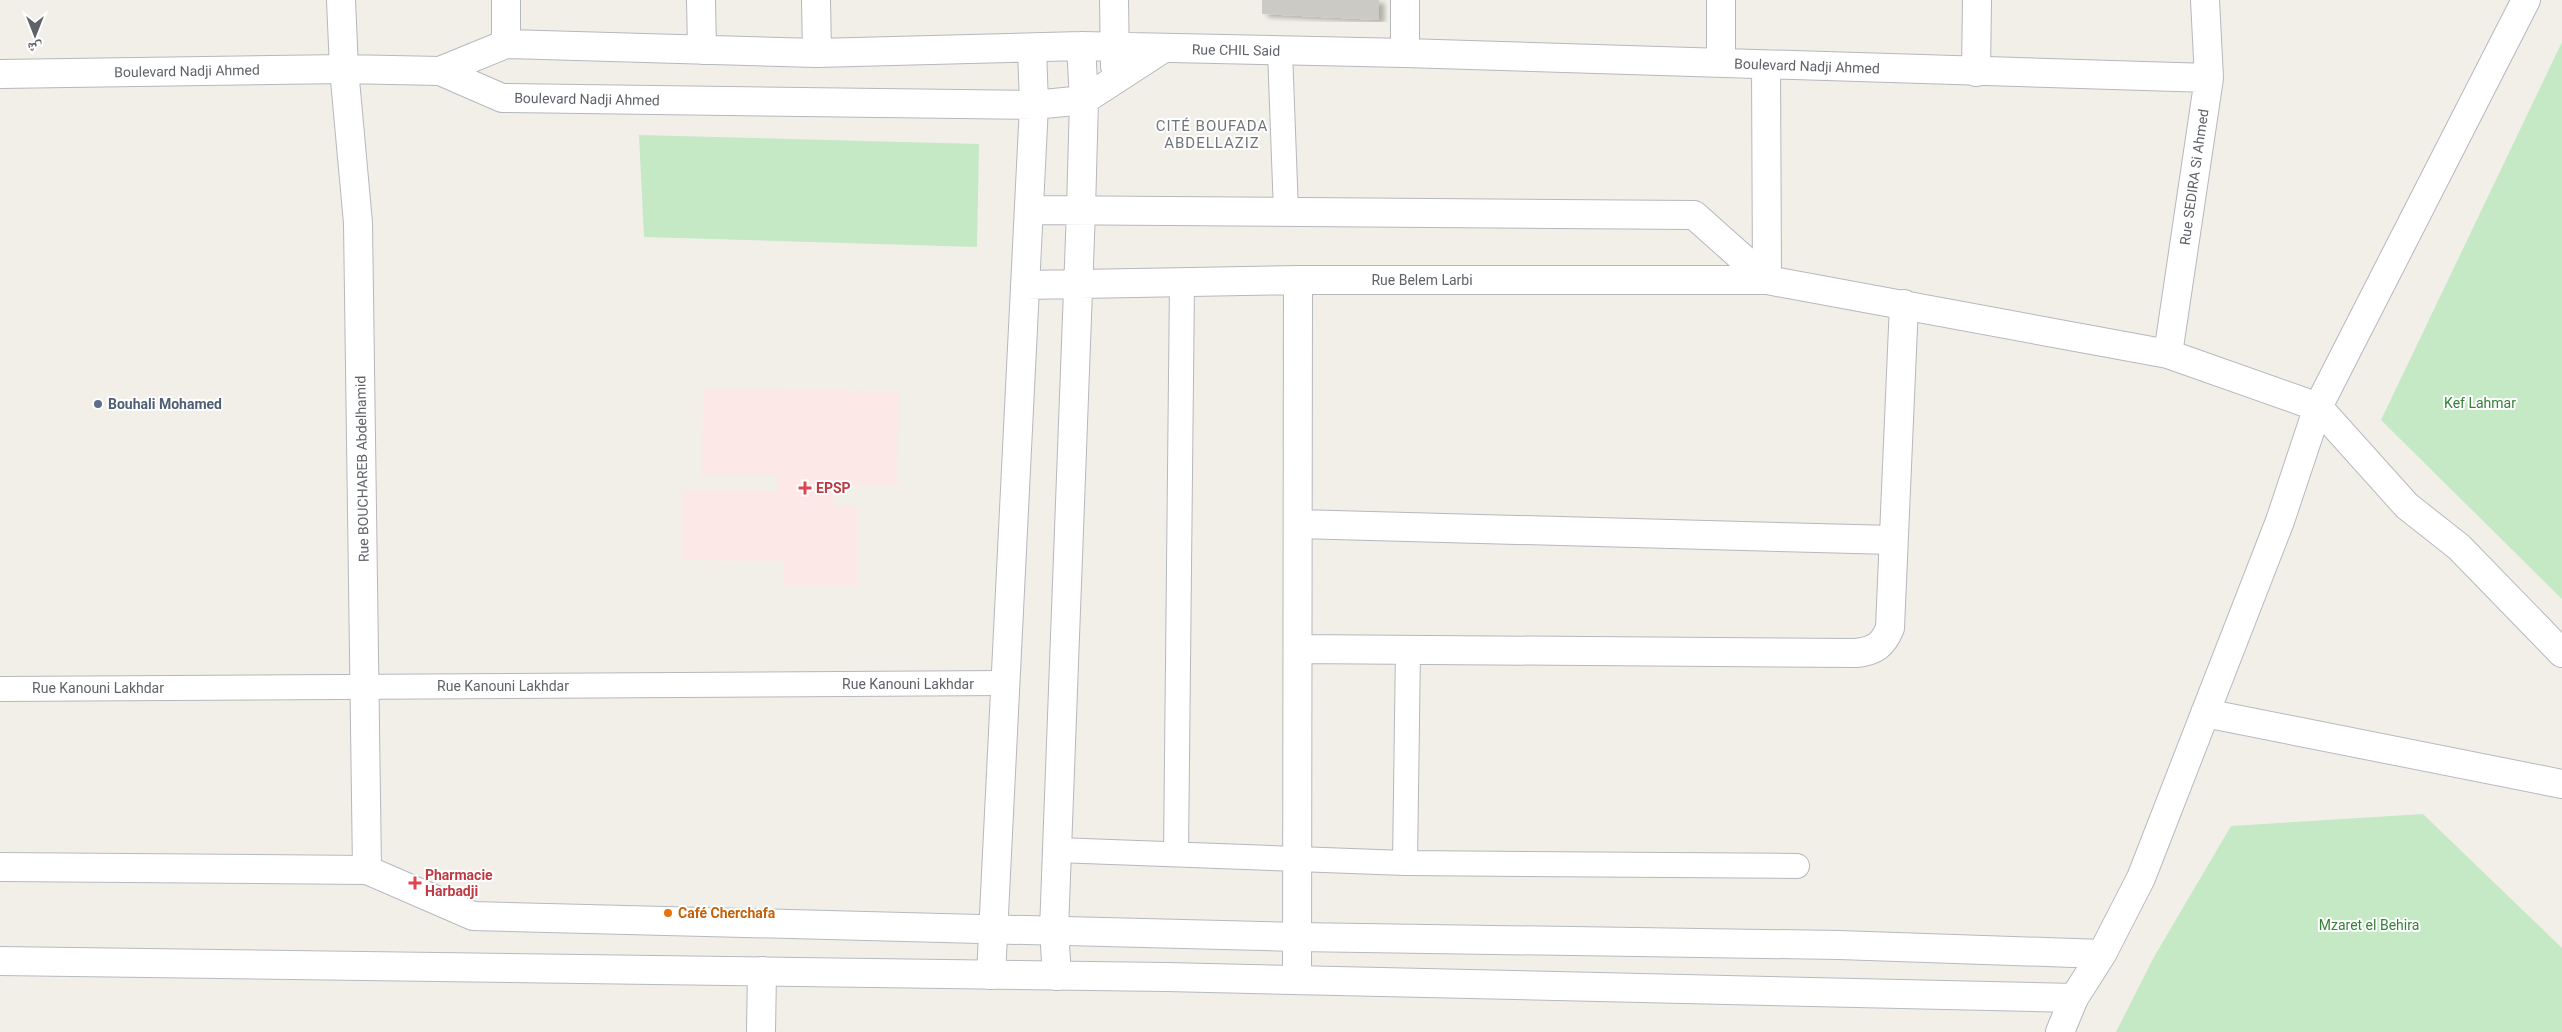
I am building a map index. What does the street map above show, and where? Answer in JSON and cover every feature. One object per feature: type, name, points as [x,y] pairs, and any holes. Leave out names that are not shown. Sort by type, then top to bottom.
[{"type":"street","name":"Rue BOUCHAREB Abdelhamid","points":[[341,0],[344,69],[358,224],[367,870]]},
{"type":"street","points":[[440,71],[506,44],[506,0]]},
{"type":"street","points":[[701,0],[702,50]]},
{"type":"street","points":[[816,0],[817,53]]},
{"type":"street","points":[[1114,0],[1115,80]]},
{"type":"street","points":[[1405,0],[1405,53]]},
{"type":"street","points":[[1721,0],[1721,63]]},
{"type":"street","points":[[1976,72],[1977,0]]},
{"type":"street","name":"Rue SEDIRA Si Ahmed","points":[[2168,354],[2208,78],[2205,0]]},
{"type":"street","points":[[2060,1032],[2074,998],[2102,954],[2140,878],[2280,521],[2318,408],[2526,0]]},
{"type":"street","name":"Rue CHIL Said","points":[[506,44],[817,53],[1081,46],[1405,53]]},
{"type":"street","points":[[1058,976],[1054,930],[1081,210],[1084,100],[1081,46]]},
{"type":"street","points":[[990,975],[1034,105],[1032,48]]},
{"type":"street","name":"Boulevard Nadji Ahmed","points":[[0,74],[344,69],[440,71],[502,98],[1034,105],[1084,100],[1164,48]]},
{"type":"street","name":"Boulevard Nadji Ahmed","points":[[1405,53],[2208,78]]},
{"type":"street","points":[[1766,65],[1767,280]]},
{"type":"street","points":[[1029,210],[1694,216],[1767,280]]},
{"type":"street","points":[[1298,280],[1298,980]]},
{"type":"street","name":"Rue Belem Larbi","points":[[1025,285],[1078,282],[1298,280],[1767,280],[2168,354],[2318,408]]},
{"type":"street","points":[[1298,649],[1856,653],[1872,651],[1884,642],[1890,628],[1904,304]]},
{"type":"street","points":[[2318,408],[2407,506],[2459,547],[2562,653]]},
{"type":"street","points":[[1298,524],[1893,540]]},
{"type":"street","points":[[2205,713],[2562,784]]},
{"type":"street","points":[[0,867],[367,870],[474,916],[1298,937],[1839,945],[2102,954]]},
{"type":"street","points":[[0,961],[1298,980],[2074,998]]},
{"type":"street","points":[[761,1032],[762,972]]},
{"type":"lane","points":[[1280,51],[1286,212]]},
{"type":"lane","points":[[1176,854],[1182,282]]},
{"type":"lane","points":[[1405,863],[1408,649]]},
{"type":"lane","name":"Rue Kanouni Lakhdar","points":[[0,689],[1005,683]]},
{"type":"lane","points":[[1058,850],[1405,863],[1796,866]]},
{"type":"shaded area","name":"EPSP","points":[[703,389],[899,391],[897,486],[833,486],[833,505],[857,505],[857,585],[783,585],[783,561],[684,560],[684,491],[777,491],[777,476],[702,475]]},
{"type":"green space","name":"Kef Lahmar","points":[[2562,42],[2562,599],[2381,420]]},
{"type":"green space","points":[[639,135],[979,144],[977,247],[644,237]]},
{"type":"green space","name":"Mzaret el Behira","points":[[2423,814],[2562,948],[2562,1032],[2116,1032],[2154,957],[2231,826]]},
{"type":"building","points":[[1262,0],[1379,0],[1379,20],[1262,14]]},
{"type":"place","name":"Bouhali Mohamed","points":[[98,404]]},
{"type":"place","name":"EPSP","points":[[805,488]]},
{"type":"place","name":"Pharmacie Harbadji","points":[[415,883]]},
{"type":"place","name":"Café Cherchafa","points":[[668,913]]},
{"type":"district","name":"CITÉ BOUFADA ABDELLAZIZ","points":[[1212,134]]}]
